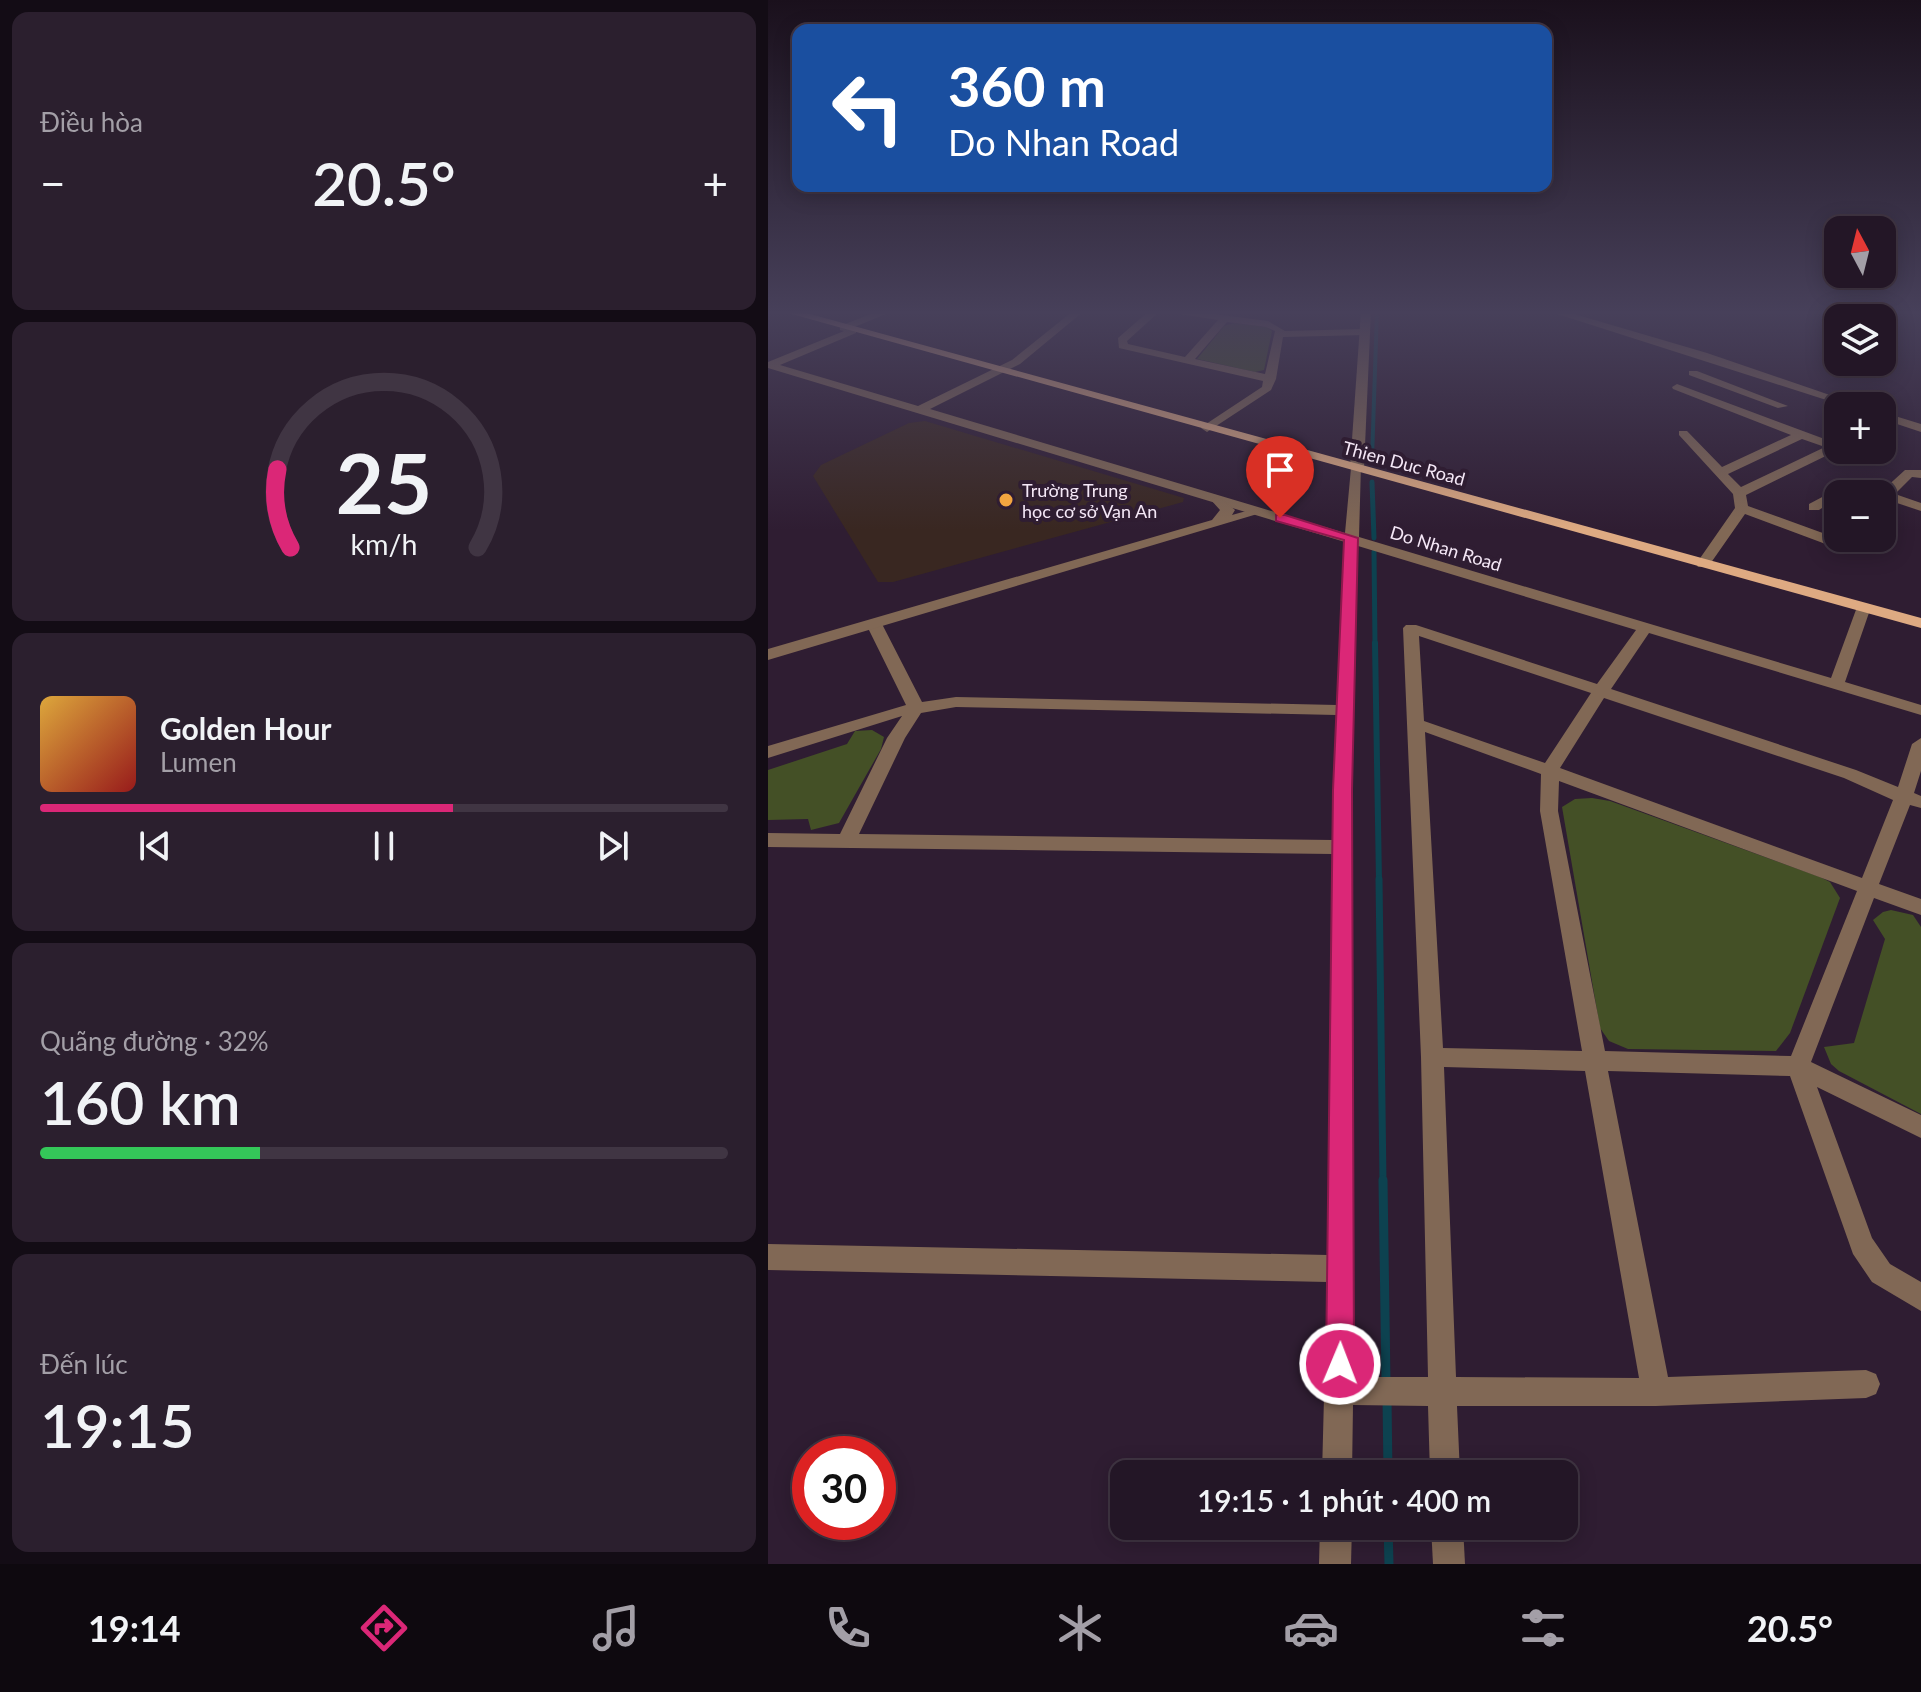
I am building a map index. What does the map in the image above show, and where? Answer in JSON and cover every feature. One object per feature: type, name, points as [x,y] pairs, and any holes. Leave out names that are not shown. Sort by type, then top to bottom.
[{"type":"main road","name":"Thien Duc Road","points":[[1045,384],[1921,623]]},
{"type":"street","name":"Do Nhan Road","points":[[832,384],[1921,710]]},
{"type":"street","points":[[919,410],[971,384]]},
{"type":"street","points":[[1207,428],[1260,394],[1267,384]]},
{"type":"street","points":[[1339,1460],[1351,1392],[1342,1269],[1343,847],[1351,538],[1362,384]]},
{"type":"street","points":[[1681,384],[1674,390],[1835,447],[1740,500],[1703,564]]},
{"type":"street","points":[[1723,384],[1782,406]]},
{"type":"street","points":[[1790,384],[1824,395]]},
{"type":"street","points":[[1896,420],[1921,428]]},
{"type":"street","points":[[1683,433],[1740,500],[1824,540]]},
{"type":"street","points":[[1720,473],[1802,434]]},
{"type":"street","points":[[1896,484],[1909,473],[1921,474]]},
{"type":"street","points":[[1896,499],[1921,507]]},
{"type":"street","points":[[1218,500],[1228,510],[1218,523]]},
{"type":"street","points":[[1814,507],[1824,500]]},
{"type":"street","points":[[768,655],[1257,512]]},
{"type":"street","points":[[1836,685],[1864,607]]},
{"type":"street","points":[[874,624],[916,707]]},
{"type":"street","points":[[1644,629],[1597,694],[1550,770],[1549,811],[1656,1392]]},
{"type":"street","points":[[1443,1460],[1435,1392],[1432,1057],[1411,632],[1848,782],[1912,799]]},
{"type":"street","points":[[768,752],[916,707],[956,702],[1346,710]]},
{"type":"street","points":[[846,841],[896,738],[916,707]]},
{"type":"street","points":[[1416,724],[1550,770],[1921,907]]},
{"type":"street","points":[[1921,744],[1912,799],[1868,888],[1798,1066],[1862,1245],[1881,1273],[1921,1297]]},
{"type":"street","points":[[768,840],[1343,847]]},
{"type":"street","points":[[1432,1057],[1798,1066],[1921,1127]]},
{"type":"street","points":[[768,1257],[1342,1269]]},
{"type":"street","points":[[1351,1392],[1656,1392],[1866,1384]]},
{"type":"street","points":[[1335,1564],[1336,1540]]},
{"type":"street","points":[[1448,1540],[1449,1564]]},
{"type":"shaded area","name":"Trường Trung học cơ sở Vạn An","points":[[925,421],[1184,498],[1183,502],[893,582],[878,582],[813,476],[821,465],[909,423]]},
{"type":"green space","points":[[872,730],[884,737],[881,749],[839,823],[811,830],[808,819],[768,820],[768,770],[847,744],[855,731]]},
{"type":"green space","points":[[1575,799],[1610,801],[1830,882],[1840,898],[1790,1033],[1776,1051],[1628,1049],[1609,1041],[1600,1028],[1562,807]]},
{"type":"green space","points":[[1891,910],[1913,915],[1921,927],[1921,1114],[1839,1071],[1831,1064],[1824,1047],[1854,1043],[1885,939],[1873,920]]},
{"type":"waterway","points":[[1372,459],[1375,384]]},
{"type":"waterway","points":[[1372,482],[1374,538]]},
{"type":"waterway","points":[[1374,552],[1375,645]]},
{"type":"waterway","points":[[1375,643],[1379,881]]},
{"type":"waterway","points":[[1379,879],[1383,1182]]},
{"type":"waterway","points":[[1383,1180],[1386,1382]]},
{"type":"waterway","points":[[1387,1398],[1388,1460]]},
{"type":"waterway","points":[[1388,1540],[1389,1564]]},
{"type":"place","name":"Trường Trung học cơ sở Vạn An","points":[[1006,500]]},
{"type":"route","points":[[1280,518],[1351,538],[1343,790],[1340,1364]]}]
